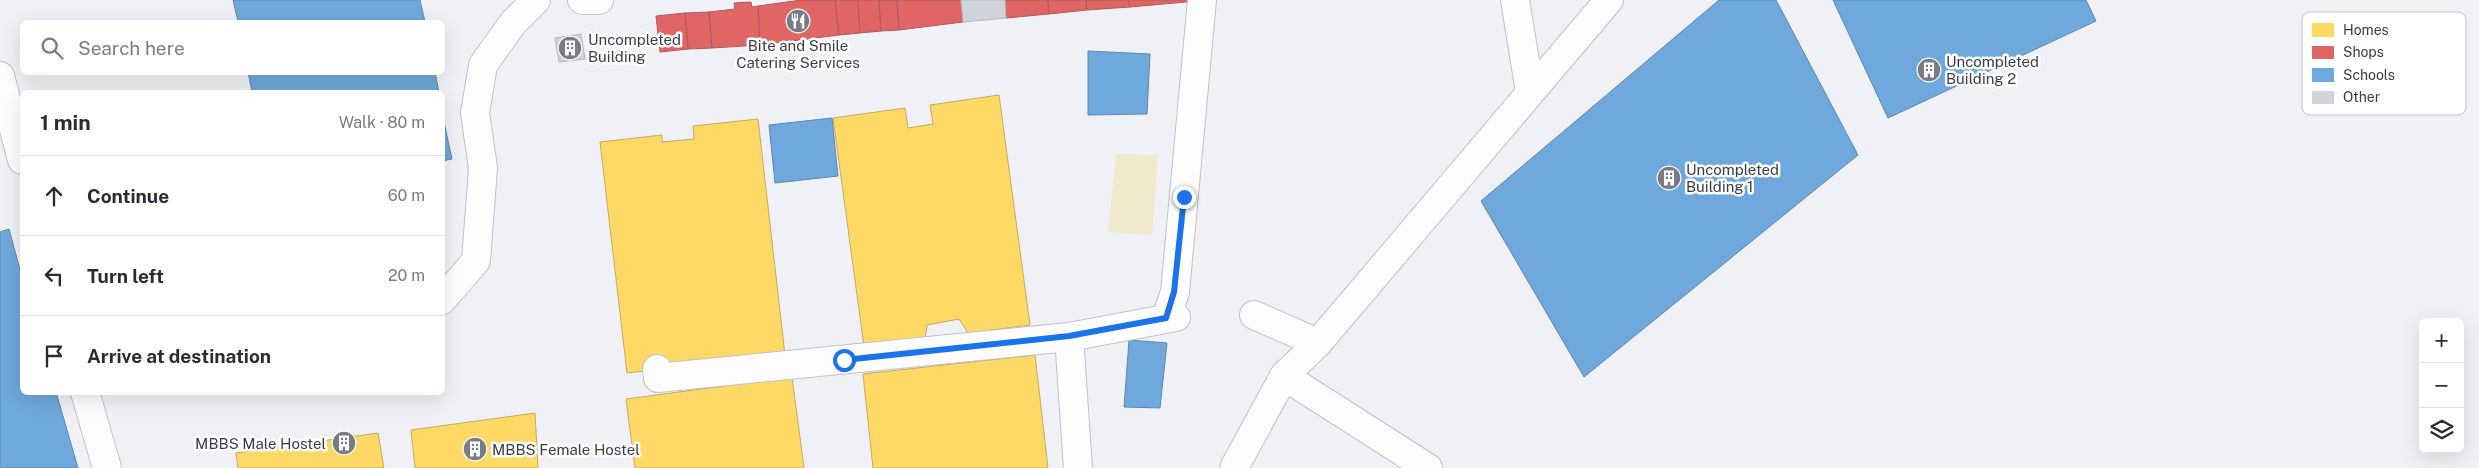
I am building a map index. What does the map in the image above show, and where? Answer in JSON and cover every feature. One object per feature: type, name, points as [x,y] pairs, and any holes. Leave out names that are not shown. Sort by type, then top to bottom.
[{"type":"street","points":[[445,297],[476,261],[483,168],[474,113],[483,66],[513,23],[536,0]]},
{"type":"street","points":[[582,0],[599,0]]},
{"type":"street","points":[[657,369],[658,378],[753,364],[898,351],[1002,336],[1069,336],[1171,318],[1202,0]]},
{"type":"street","points":[[1515,0],[1530,92]]},
{"type":"street","points":[[1234,468],[1284,376],[1318,343],[1609,0]]},
{"type":"street","points":[[0,76],[20,152]]},
{"type":"street","points":[[1254,316],[1318,343]]},
{"type":"street","points":[[1069,336],[1078,468]]},
{"type":"street","points":[[1284,376],[1428,468]]},
{"type":"street","points":[[86,395],[107,468]]},
{"type":"shaded area","points":[[1116,154],[1158,155],[1152,235],[1108,232]]},
{"type":"building: Homes","points":[[999,95],[1030,325],[968,333],[959,319],[927,325],[924,346],[865,354],[833,118],[905,108],[908,128],[933,124],[930,105]]},
{"type":"building: Homes","points":[[758,119],[785,355],[627,373],[600,142],[662,135],[662,142],[694,139],[693,126]]},
{"type":"building: Homes","points":[[1035,355],[1048,468],[873,468],[863,374]]},
{"type":"building: Homes","points":[[792,377],[804,468],[635,468],[626,399]]},
{"type":"building: Homes","name":"MBBS Female Hostel","points":[[535,413],[538,468],[415,468],[411,430]]},
{"type":"building: Homes","name":"MBBS Male Hostel","points":[[378,433],[384,468],[238,468],[236,453]]},
{"type":"building: Shops","name":"Bite and Smile Catering Services","points":[[801,0],[835,0],[839,35],[760,45],[758,6]]},
{"type":"building: Shops","points":[[835,0],[858,0],[860,33],[839,35]]},
{"type":"building: Shops","points":[[858,0],[879,0],[881,31],[860,33]]},
{"type":"building: Shops","points":[[879,0],[897,0],[899,30],[881,31]]},
{"type":"building: Shops","points":[[897,0],[961,0],[963,22],[899,30]]},
{"type":"building: Shops","points":[[1005,0],[1048,0],[1049,14],[1006,18]]},
{"type":"building: Shops","points":[[1048,0],[1086,0],[1087,10],[1049,14]]},
{"type":"building: Shops","points":[[1086,0],[1129,0],[1130,7],[1087,10]]},
{"type":"building: Shops","points":[[1129,0],[1197,0],[1197,1],[1130,7]]},
{"type":"building: Shops","points":[[751,2],[752,7],[758,6],[760,45],[712,48],[709,12],[735,9],[734,3]]},
{"type":"building: Shops","points":[[709,12],[712,48],[688,49],[685,13]]},
{"type":"building: Shops","points":[[685,13],[688,49],[660,52],[656,16]]},
{"type":"building: Schools","points":[[233,0],[420,0],[425,20],[238,20]]},
{"type":"building: Schools","name":"Uncompleted Building 1","points":[[1719,0],[1776,0],[1858,155],[1584,377],[1481,201]]},
{"type":"building: Schools","name":"Uncompleted Building 2","points":[[1833,0],[2086,0],[2096,21],[1888,118]]},
{"type":"building: Schools","points":[[1088,51],[1150,54],[1147,114],[1088,115]]},
{"type":"building: Schools","points":[[249,75],[436,75],[439,90],[252,90]]},
{"type":"building: Schools","points":[[832,118],[838,176],[775,183],[769,125]]},
{"type":"building: Schools","points":[[445,127],[452,159],[445,160]]},
{"type":"building: Schools","points":[[9,229],[20,270],[20,395],[57,395],[78,468],[0,468],[0,232]]},
{"type":"building: Schools","points":[[1129,340],[1167,343],[1160,408],[1124,407]]},
{"type":"building: Other","points":[[961,0],[1005,0],[1006,18],[963,22]]},
{"type":"building: Other","name":"Uncompleted Building","points":[[581,34],[585,59],[559,62],[555,38]]},
{"type":"place","name":"Bite and Smile Catering Services","points":[[798,21]]},
{"type":"place","name":"Uncompleted Building","points":[[570,48]]},
{"type":"place","name":"Uncompleted Building 2","points":[[1929,70]]},
{"type":"place","name":"Uncompleted Building 1","points":[[1669,178]]},
{"type":"place","name":"MBBS Male Hostel","points":[[344,443]]},
{"type":"place","name":"MBBS Female Hostel","points":[[475,449]]},
{"type":"route","points":[[844,360],[1069,336],[1166,318],[1174,292],[1184,197]]}]
